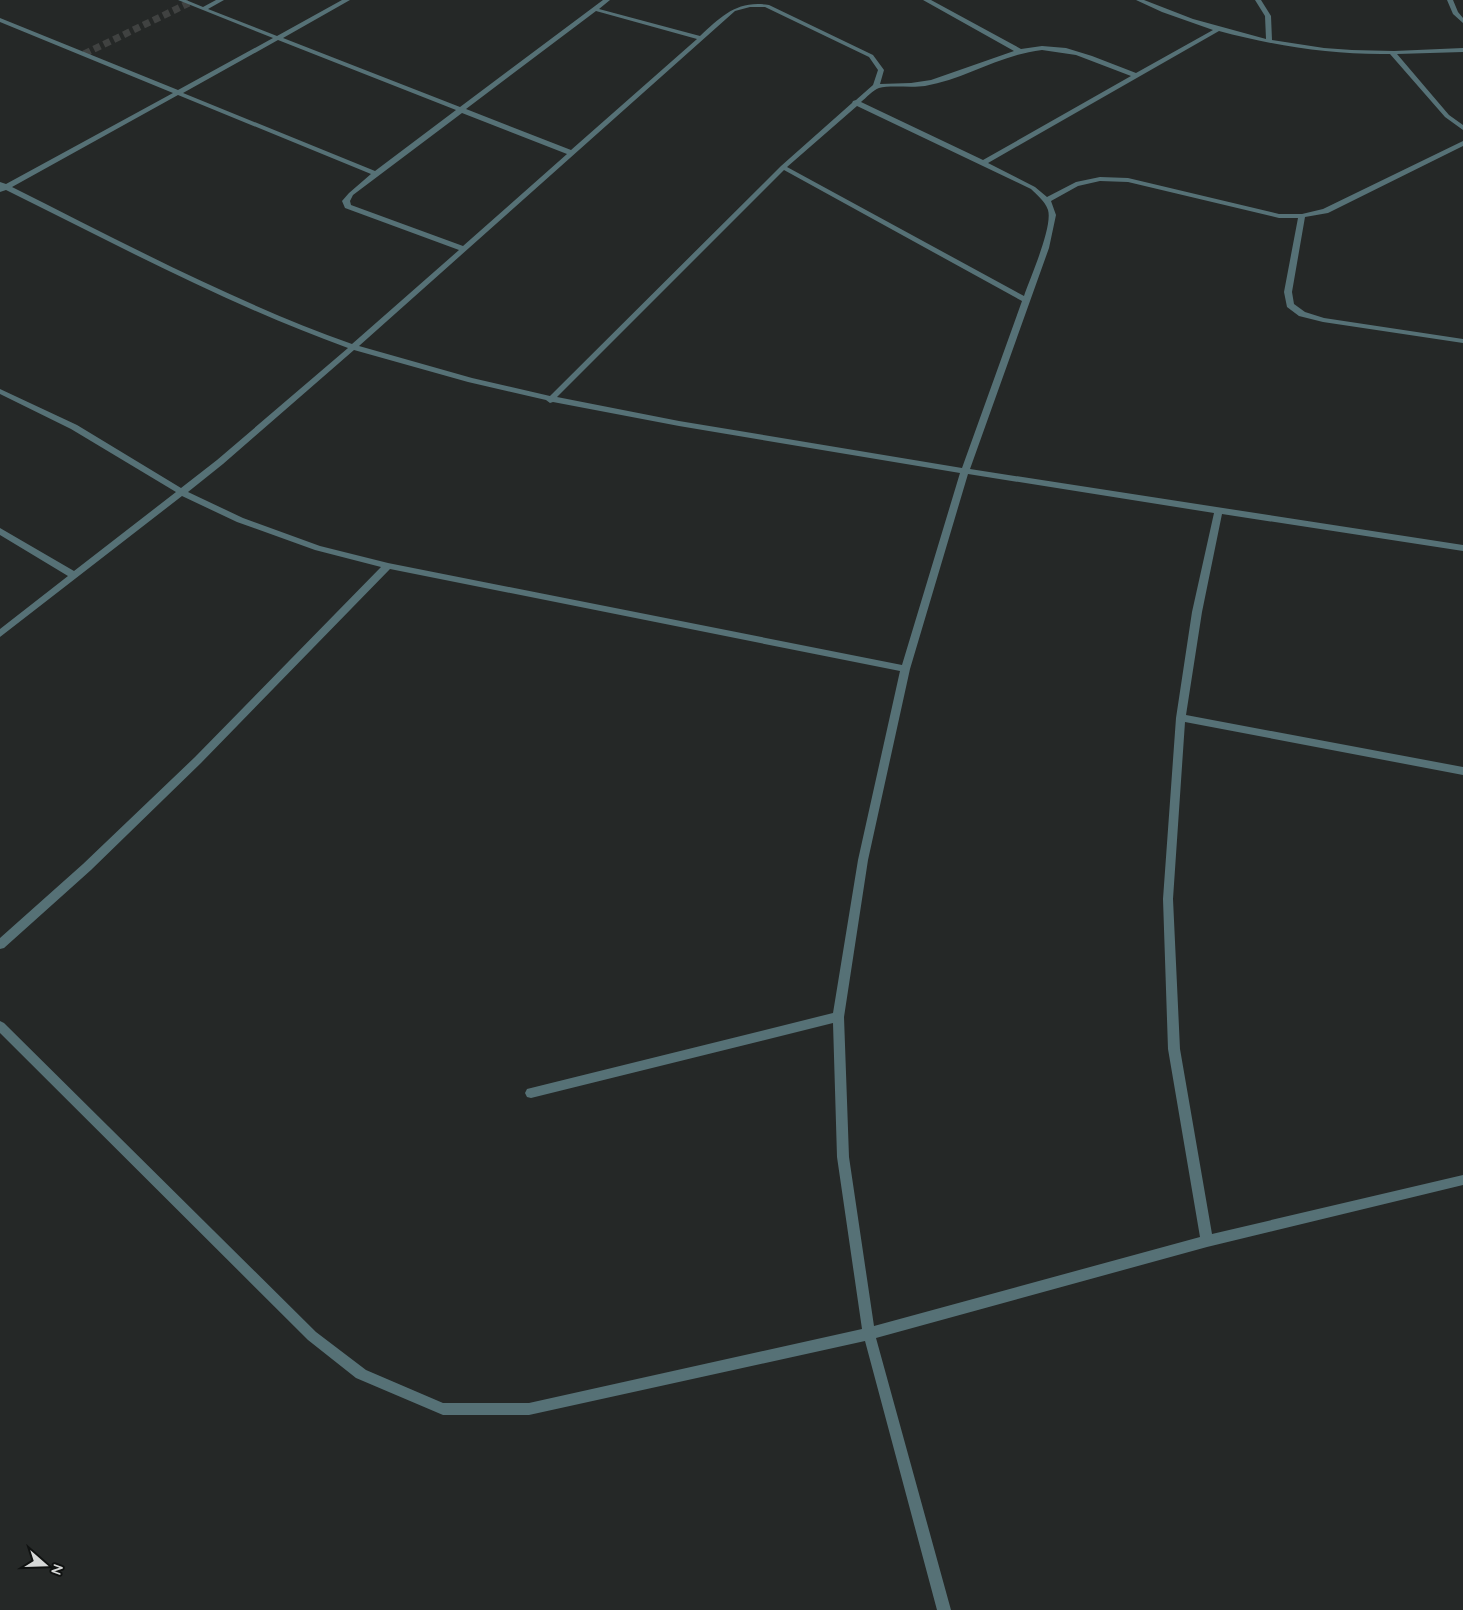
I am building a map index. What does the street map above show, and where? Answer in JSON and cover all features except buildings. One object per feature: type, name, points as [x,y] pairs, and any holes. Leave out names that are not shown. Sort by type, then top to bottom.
[{"type":"street","points":[[180,0],[205,8],[571,153]]},
{"type":"street","points":[[205,8],[221,0]]},
{"type":"street","points":[[2,187],[179,94],[348,0]]},
{"type":"street","points":[[464,249],[348,206],[346,201],[351,194],[376,174],[607,0]]},
{"type":"street","points":[[926,0],[1019,52]]},
{"type":"street","points":[[1139,0],[1175,16],[1217,30],[1269,42],[1352,52],[1392,53],[1463,50]]},
{"type":"street","points":[[1258,0],[1268,16],[1269,42]]},
{"type":"street","points":[[1450,0],[1455,13],[1463,21]]},
{"type":"street","points":[[0,634],[220,462],[734,10],[754,2],[767,6],[871,56],[881,70],[876,86]]},
{"type":"street","points":[[594,9],[702,38]]},
{"type":"street","points":[[0,20],[376,174]]},
{"type":"street","points":[[983,163],[1217,30]]},
{"type":"street","points":[[550,400],[783,167],[855,102],[876,86],[931,82],[1019,52],[1042,48],[1062,50],[1085,56],[1137,76]]},
{"type":"street","points":[[1392,53],[1448,116],[1463,128]]},
{"type":"street","points":[[855,102],[1032,188],[1048,200],[1053,216],[1045,248],[965,471],[905,669],[863,860],[838,1016],[843,1157],[869,1334],[944,1610]]},
{"type":"street","points":[[1048,200],[1076,184],[1100,179],[1128,180],[1250,210],[1280,216],[1302,216],[1325,210],[1463,143]]},
{"type":"street","points":[[783,167],[1025,300]]},
{"type":"street","points":[[2,187],[273,316],[353,347],[450,375],[550,400],[697,427],[965,471],[1218,512],[1463,548]]},
{"type":"street","points":[[1302,216],[1288,292],[1290,305],[1302,314],[1323,320],[1463,341]]},
{"type":"street","points":[[0,391],[74,427],[181,492],[248,524],[318,548],[388,566],[905,669]]},
{"type":"street","points":[[1208,1241],[1174,1049],[1168,899],[1181,718],[1197,612],[1218,512]]},
{"type":"street","points":[[0,531],[75,576]]},
{"type":"street","points":[[0,944],[88,866],[191,767],[388,566]]},
{"type":"street","points":[[1181,718],[1463,771]]},
{"type":"street","points":[[531,1093],[838,1016]]},
{"type":"street","points":[[0,1026],[312,1336],[361,1374],[443,1409],[530,1408],[869,1334],[1208,1241],[1463,1180]]},
{"type":"tunnel","points":[[84,54],[189,3]]}]
